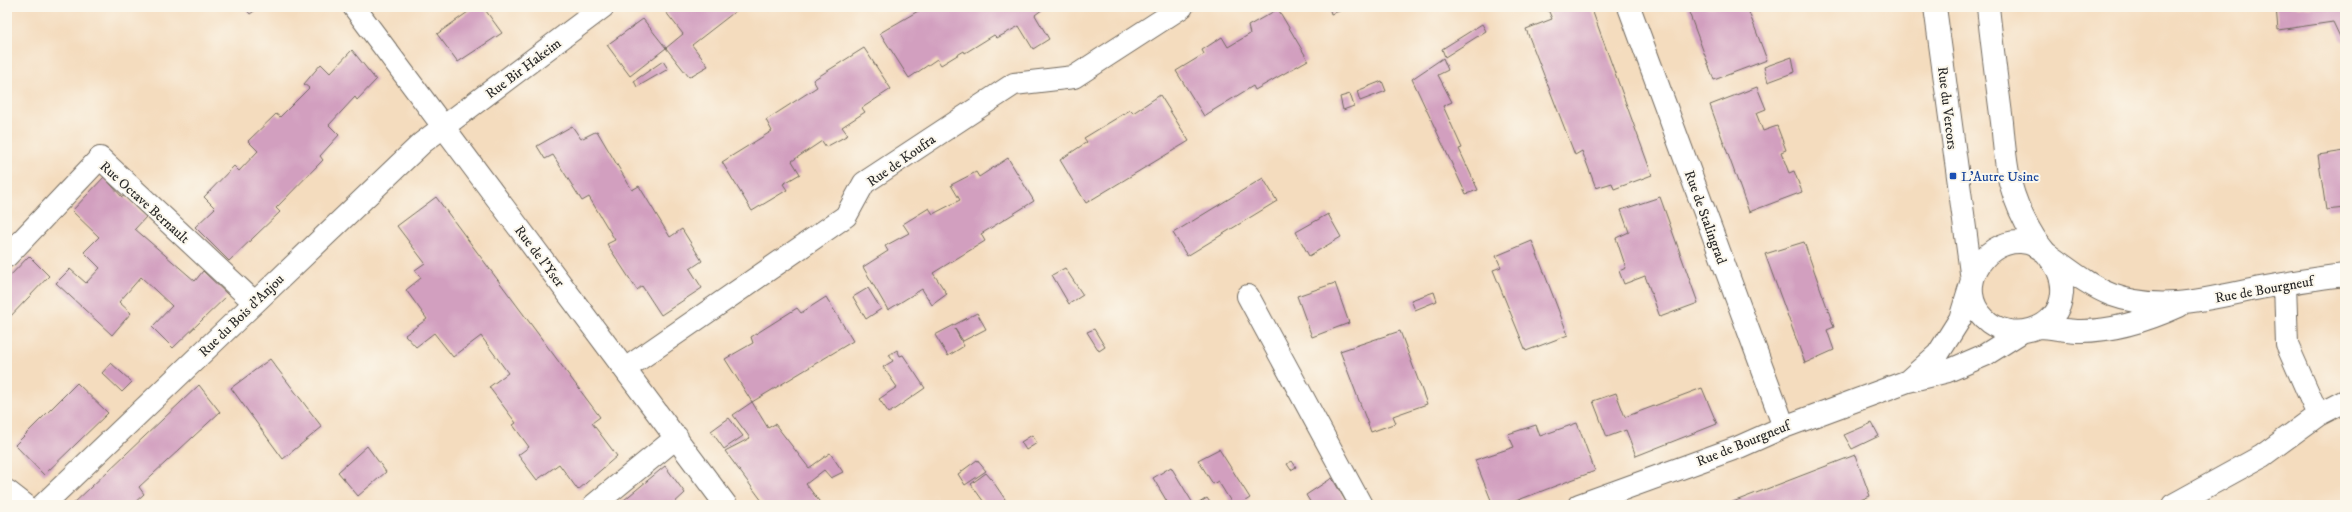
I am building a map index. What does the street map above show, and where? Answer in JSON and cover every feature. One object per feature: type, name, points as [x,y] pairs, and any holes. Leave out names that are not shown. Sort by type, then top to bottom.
[{"type":"street","name":"Rue de l’Yser","points":[[354,7],[443,129],[677,437],[726,505]]},
{"type":"street","name":"Rue Bir Hakeim","points":[[443,129],[603,7]]},
{"type":"street","name":"Rue de Koufra","points":[[625,369],[846,216],[864,183],[1014,84],[1074,77],[1182,7]]},
{"type":"street","name":"Rue de Stalingrad","points":[[1629,7],[1784,427]]},
{"type":"street","name":"Rue du Vercors","points":[[1935,7],[1972,280]]},
{"type":"street","points":[[1988,7],[2010,181],[2023,217],[2035,238],[2051,256],[2061,274],[2063,294],[2056,313],[2041,326],[2020,333],[2000,330],[1983,318],[1973,300],[1972,280],[1978,264],[1989,252],[2004,244],[2021,242],[2037,246],[2051,256]]},
{"type":"street","name":"Rue du Bois d’Anjou","points":[[43,505],[422,143],[443,129]]},
{"type":"street","name":"Rue Octave Bernault","points":[[7,256],[100,158],[254,302]]},
{"type":"street","name":"Rue de Bourgneuf","points":[[2051,256],[2084,280],[2111,294],[2142,303],[2184,304],[2285,284],[2345,275]]},
{"type":"street","name":"Rue de Bourgneuf","points":[[1908,382],[1938,354],[1960,319],[1972,280]]},
{"type":"street","points":[[2285,284],[2287,345],[2318,415]]},
{"type":"street","points":[[1248,296],[1361,505]]},
{"type":"street","name":"Rue de Bourgneuf","points":[[2041,326],[2081,331],[2118,327],[2149,320],[2184,304]]},
{"type":"street","name":"Rue de Bourgneuf","points":[[1579,505],[1739,447],[1784,427],[1908,382],[1948,372],[1985,355],[2020,333]]},
{"type":"street","points":[[2173,505],[2262,456],[2318,415],[2345,401]]},
{"type":"street","points":[[594,505],[677,437]]},
{"type":"street","points":[[7,491],[25,505]]},
{"type":"building","points":[[244,7],[260,7],[250,14]]},
{"type":"building","points":[[475,7],[483,7],[502,33],[458,62],[437,34]]},
{"type":"building","points":[[670,7],[741,7],[692,45],[708,66],[689,77],[666,48],[683,34],[665,11]]},
{"type":"building","points":[[925,7],[936,7],[937,10],[941,7],[1042,7],[1043,9],[1035,15],[1049,39],[1033,49],[1019,26],[997,38],[994,35],[965,53],[964,51],[941,65],[937,59],[909,78],[880,33]]},
{"type":"building","points":[[1329,7],[1350,7],[1331,14]]},
{"type":"building","points":[[1547,7],[1591,7],[1652,175],[1614,189],[1612,183],[1596,188],[1582,151],[1575,155],[1526,29],[1552,19]]},
{"type":"building","points":[[1687,7],[1747,7],[1767,60],[1714,80]]},
{"type":"building","points":[[2276,7],[2345,7],[2345,41],[2342,41],[2333,22],[2278,30]]},
{"type":"building","points":[[1278,9],[1308,60],[1255,90],[1253,86],[1204,116],[1176,71],[1204,54],[1202,50],[1222,37],[1228,47],[1250,34],[1248,26]]},
{"type":"building","points":[[643,19],[666,48],[630,76],[607,45]]},
{"type":"building","points":[[1482,24],[1486,31],[1445,57],[1442,49]]},
{"type":"building","points":[[864,48],[891,89],[862,108],[865,112],[842,127],[848,135],[826,147],[822,141],[792,161],[800,174],[783,184],[787,190],[752,211],[722,162],[772,131],[766,120],[817,87],[813,80]]},
{"type":"building","points":[[352,50],[376,80],[357,100],[355,97],[329,125],[339,135],[320,156],[323,160],[276,208],[280,212],[229,261],[195,227],[215,208],[204,197],[234,166],[239,171],[258,151],[248,141],[276,114],[280,117],[309,88],[304,84],[321,64],[330,73]]},
{"type":"building","points":[[1792,57],[1795,72],[1768,82],[1764,67]]},
{"type":"building","points":[[1443,58],[1448,70],[1438,75],[1452,102],[1443,106],[1462,148],[1459,149],[1478,190],[1466,194],[1412,79]]},
{"type":"building","points":[[663,61],[668,69],[637,87],[634,81]]},
{"type":"building","points":[[1382,81],[1386,91],[1360,101],[1357,91]]},
{"type":"building","points":[[1757,87],[1766,109],[1756,113],[1763,131],[1777,126],[1786,150],[1781,152],[1789,173],[1794,171],[1802,192],[1749,212],[1710,105]]},
{"type":"building","points":[[1350,94],[1354,106],[1343,110],[1340,97]]},
{"type":"building","points":[[1160,95],[1189,141],[1086,203],[1060,160],[1087,142],[1084,138],[1130,110],[1133,113]]},
{"type":"building","points":[[572,126],[581,139],[597,131],[632,190],[639,186],[670,237],[682,229],[702,261],[690,269],[702,288],[661,315],[642,286],[637,290],[607,244],[615,240],[589,197],[582,201],[553,155],[545,159],[537,146]]},
{"type":"building","points":[[2345,151],[2345,208],[2326,210],[2318,155]]},
{"type":"building","points":[[1008,158],[1034,201],[981,234],[985,241],[933,273],[947,294],[932,305],[922,289],[888,310],[863,267],[888,251],[885,246],[909,233],[903,224],[929,208],[933,214],[960,200],[951,185],[976,172],[979,177]]},
{"type":"building","points":[[104,177],[122,197],[124,196],[146,217],[135,229],[195,281],[203,271],[228,295],[173,348],[152,327],[172,306],[141,277],[119,302],[131,313],[112,335],[56,283],[70,269],[86,283],[100,268],[84,252],[99,237],[72,211]]},
{"type":"building","points":[[1263,178],[1277,201],[1187,256],[1173,233]]},
{"type":"building","points":[[436,197],[600,417],[592,423],[617,456],[578,490],[559,464],[537,480],[518,455],[529,447],[513,425],[516,423],[489,387],[508,373],[481,336],[453,357],[434,333],[416,347],[405,335],[427,319],[406,290],[421,278],[415,270],[425,263],[397,226]]},
{"type":"building","points":[[1660,197],[1698,303],[1660,317],[1645,276],[1624,284],[1619,271],[1626,268],[1616,238],[1629,232],[1621,210]]},
{"type":"building","points":[[1328,214],[1341,237],[1309,256],[1296,232]]},
{"type":"building","points":[[1532,241],[1568,335],[1526,351],[1493,270],[1501,267],[1496,256]]},
{"type":"building","points":[[1804,242],[1834,327],[1827,330],[1834,350],[1805,363],[1765,254]]},
{"type":"building","points":[[29,256],[49,276],[7,320],[7,279]]},
{"type":"building","points":[[1065,268],[1083,295],[1069,304],[1052,275]]},
{"type":"building","points":[[1335,283],[1349,323],[1312,337],[1297,296]]},
{"type":"building","points":[[868,288],[881,309],[866,319],[853,297]]},
{"type":"building","points":[[1434,292],[1437,301],[1415,310],[1411,300]]},
{"type":"building","points":[[826,297],[853,341],[752,402],[725,359],[753,343],[751,337],[797,308],[801,313]]},
{"type":"building","points":[[977,313],[986,329],[963,341],[955,329],[964,346],[948,356],[935,335]]},
{"type":"building","points":[[1094,329],[1105,347],[1099,351],[1087,332]]},
{"type":"building","points":[[1400,331],[1427,404],[1393,416],[1396,423],[1371,432],[1340,351]]},
{"type":"building","points":[[897,350],[900,356],[903,355],[925,388],[889,413],[879,399],[897,387],[883,367],[893,361],[889,355]]},
{"type":"building","points":[[270,359],[322,427],[283,459],[231,388]]},
{"type":"building","points":[[111,363],[132,382],[122,392],[102,373]]},
{"type":"building","points":[[77,383],[108,413],[44,475],[15,445]]},
{"type":"building","points":[[199,385],[220,412],[139,487],[144,494],[132,505],[72,505]]},
{"type":"building","points":[[1702,388],[1717,424],[1636,456],[1626,430],[1607,437],[1593,401],[1616,393],[1625,417]]},
{"type":"building","points":[[752,402],[768,428],[775,424],[809,468],[830,453],[843,472],[831,478],[824,470],[806,484],[822,505],[765,505],[725,451],[750,438],[733,415]]},
{"type":"building","points":[[729,418],[743,436],[724,449],[711,431]]},
{"type":"building","points":[[1577,423],[1595,471],[1505,505],[1493,505],[1475,460],[1514,447],[1508,434],[1536,425],[1540,436]]},
{"type":"building","points":[[1872,423],[1879,436],[1852,449],[1844,435]]},
{"type":"building","points":[[1032,435],[1037,443],[1026,450],[1021,442]]},
{"type":"building","points":[[367,446],[386,472],[358,496],[338,472]]},
{"type":"building","points":[[1219,449],[1250,498],[1239,505],[1233,505],[1218,481],[1213,484],[1198,460]]},
{"type":"building","points":[[1855,455],[1870,496],[1849,505],[1725,505]]},
{"type":"building","points":[[977,460],[986,471],[965,485],[958,474]]},
{"type":"building","points":[[1292,461],[1296,467],[1291,470],[1287,464]]},
{"type":"building","points":[[665,466],[685,493],[672,505],[618,505]]},
{"type":"building","points":[[1171,467],[1194,505],[1169,505],[1153,478]]},
{"type":"building","points":[[986,473],[1009,505],[986,505],[971,484]]},
{"type":"building","points":[[1332,478],[1348,505],[1312,505],[1306,495]]},
{"type":"building","points":[[1207,498],[1212,505],[1196,505]]},
{"type":"place","name":"L'Autre Usine","points":[[1953,176]]}]
